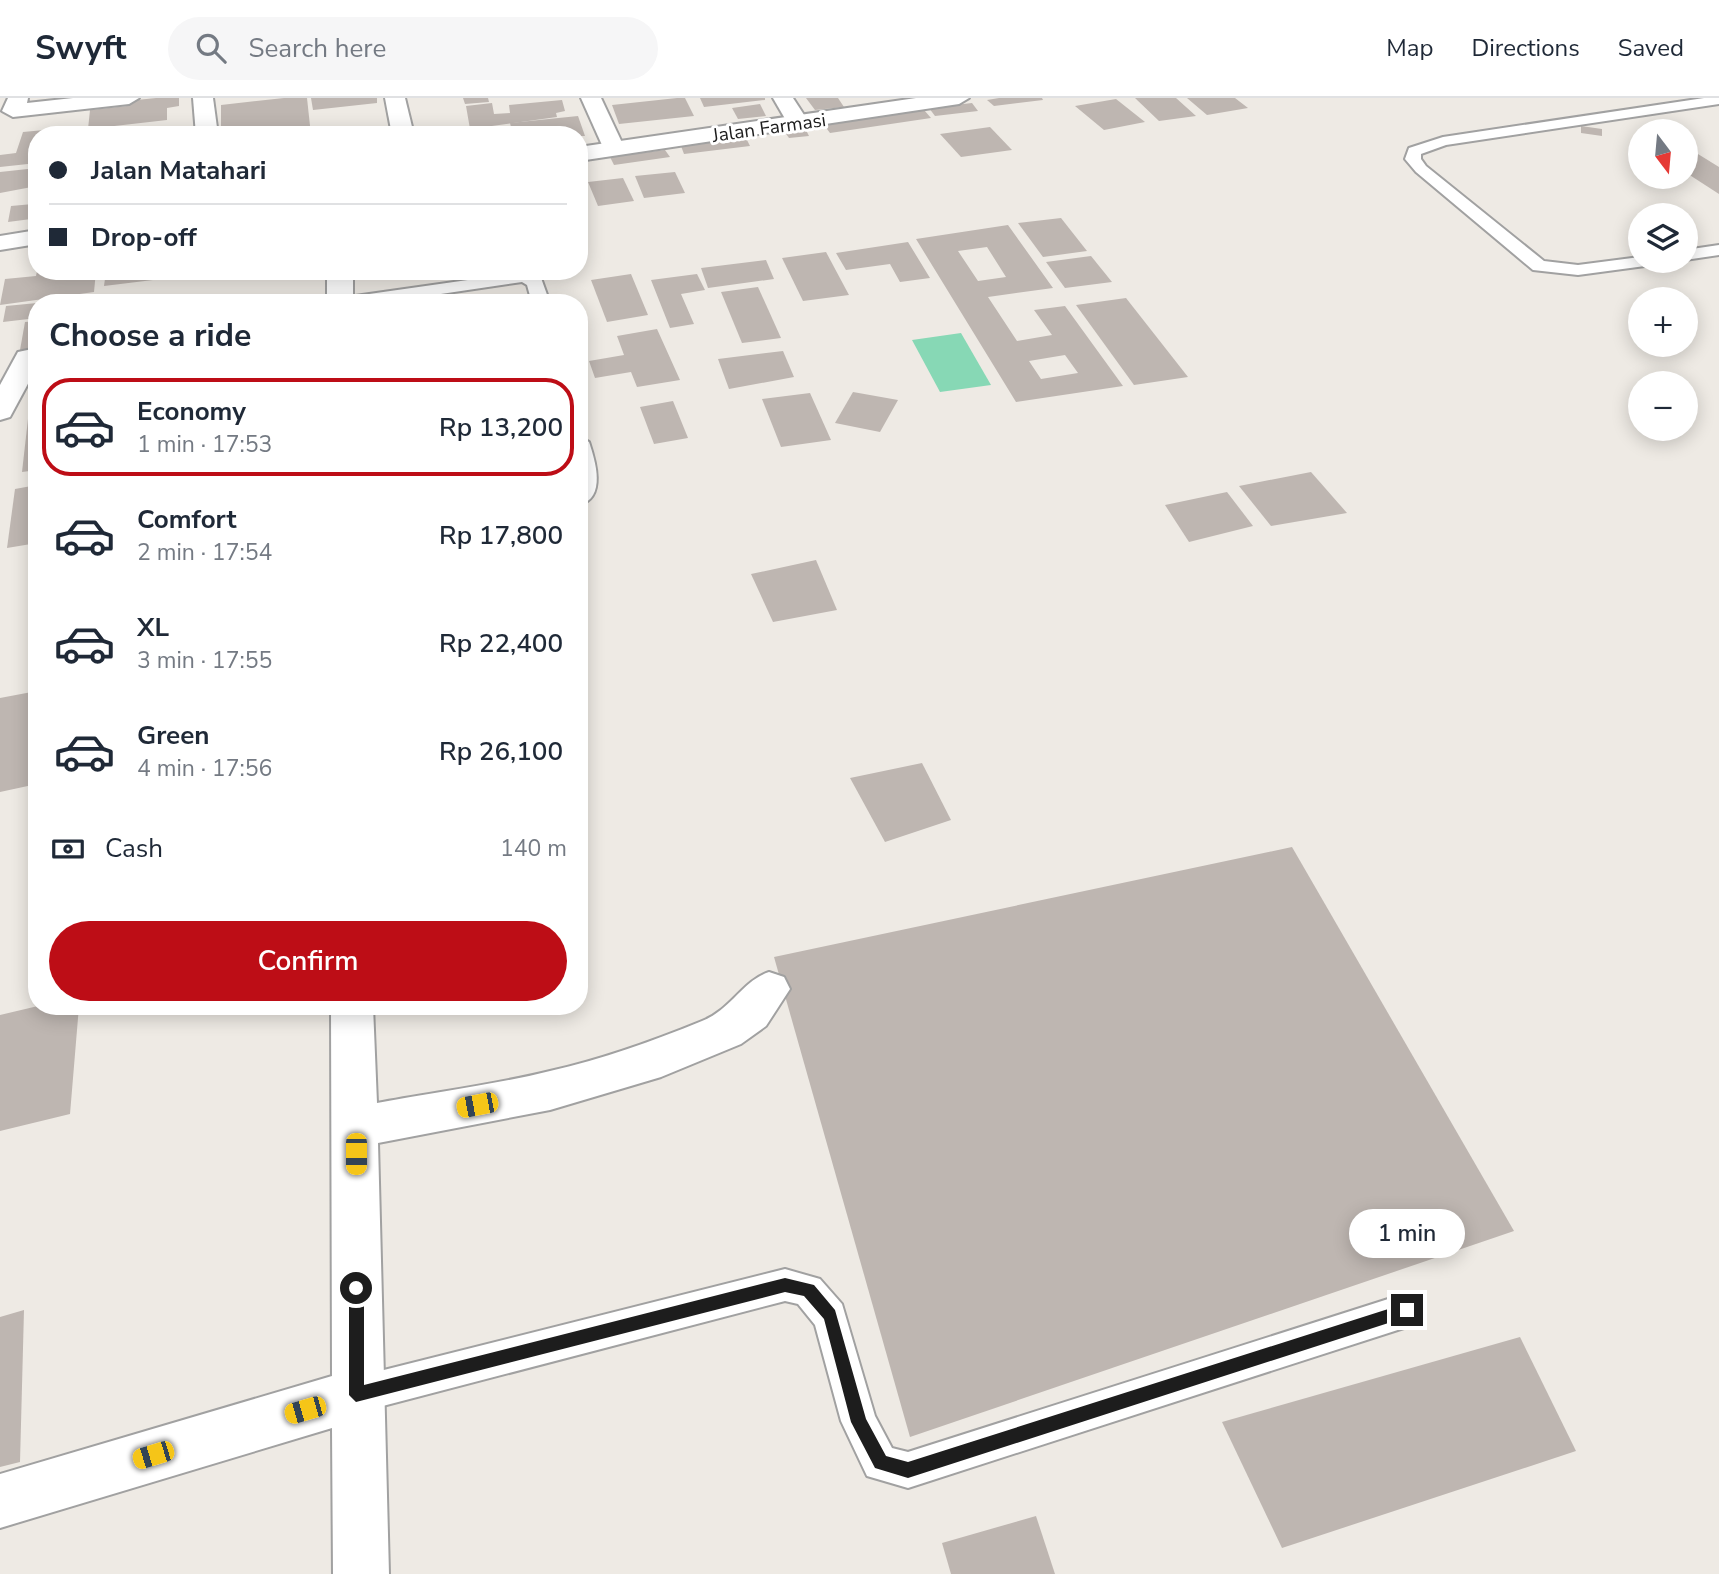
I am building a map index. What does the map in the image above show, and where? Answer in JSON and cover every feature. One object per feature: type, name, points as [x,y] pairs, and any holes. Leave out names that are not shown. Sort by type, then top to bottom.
[{"type":"street","points":[[10,108],[129,98]]},
{"type":"street","points":[[203,98],[206,126]]},
{"type":"street","points":[[395,98],[401,126]]},
{"type":"street","points":[[592,98],[614,149]]},
{"type":"street","points":[[783,98],[799,124]]},
{"type":"street","name":"Jalan Farmasi","points":[[588,153],[799,124],[959,98]]},
{"type":"street","points":[[0,243],[28,238]]},
{"type":"street","points":[[0,362],[28,358]]},
{"type":"street","points":[[0,411],[28,364]]},
{"type":"street","points":[[356,1127],[550,1091],[645,1064],[726,1031],[751,1013],[769,989]]},
{"type":"street","points":[[352,1015],[356,1127],[356,1395],[361,1574]]},
{"type":"street","points":[[0,1501],[356,1395]]},
{"type":"lane","points":[[1628,264],[1578,271],[1539,266],[1421,169],[1413,159],[1414,151],[1443,141],[1719,100]]},
{"type":"lane","points":[[1698,253],[1719,250]]},
{"type":"lane","points":[[404,294],[503,280]]},
{"type":"lane","points":[[356,1395],[785,1285],[808,1290],[830,1315],[859,1422],[880,1462],[908,1470],[1407,1310]]},
{"type":"green space","points":[[961,333],[991,385],[940,392],[912,340]]},
{"type":"building","points":[[179,98],[179,106],[167,108],[167,120],[88,126],[90,110],[127,106],[127,101]]},
{"type":"building","points":[[307,98],[310,126],[221,126],[221,105]]},
{"type":"building","points":[[311,98],[377,98],[377,103],[313,110]]},
{"type":"building","points":[[463,98],[488,98],[489,102],[465,104]]},
{"type":"building","points":[[685,98],[694,116],[619,124],[612,105]]},
{"type":"building","points":[[700,98],[765,98],[765,100],[704,107]]},
{"type":"building","points":[[806,98],[838,98],[844,107],[815,110]]},
{"type":"building","points":[[1135,98],[1176,98],[1196,116],[1159,121]]},
{"type":"building","points":[[1187,98],[1235,98],[1248,108],[1207,115]]},
{"type":"building","points":[[1116,99],[1145,122],[1104,130],[1075,106]]},
{"type":"building","points":[[562,100],[565,111],[556,113],[557,117],[492,126],[469,126],[466,106],[492,103],[494,114],[510,113],[509,105]]},
{"type":"building","points":[[987,100],[1043,100],[994,106]]},
{"type":"building","points":[[972,103],[978,111],[935,116],[929,108]]},
{"type":"building","points":[[760,104],[766,116],[738,119],[732,108]]},
{"type":"building","points":[[924,110],[931,118],[830,133],[824,125]]},
{"type":"building","points":[[578,116],[582,126],[511,126],[510,123]]},
{"type":"building","points":[[1581,126],[1602,129],[1602,136],[1581,133]]},
{"type":"building","points":[[990,127],[1012,150],[961,157],[940,134]]},
{"type":"building","points":[[805,128],[809,136],[789,138],[784,131]]},
{"type":"building","points":[[23,132],[28,132],[28,164],[0,167],[0,155],[16,153]]},
{"type":"building","points":[[746,138],[750,146],[684,154],[681,146]]},
{"type":"building","points":[[665,150],[670,157],[614,165],[610,157]]},
{"type":"building","points":[[1698,154],[1719,167],[1719,194],[1698,180]]},
{"type":"building","points":[[28,169],[28,188],[0,193],[0,172]]},
{"type":"building","points":[[675,172],[685,193],[644,198],[635,176]]},
{"type":"building","points":[[623,178],[634,201],[598,206],[588,182]]},
{"type":"building","points":[[28,204],[28,219],[8,222],[11,206]]},
{"type":"building","points":[[1061,218],[1087,251],[1043,257],[1018,223]]},
{"type":"building","points":[[1008,225],[1053,288],[988,297],[1017,341],[1052,335],[1034,310],[1065,306],[1123,386],[1016,402],[916,239]],"holes":[[[987,247],[1006,277],[978,281],[958,251]],[[1065,355],[1078,373],[1041,379],[1029,361]]]},
{"type":"building","points":[[908,242],[930,278],[900,282],[890,264],[846,270],[836,253]]},
{"type":"building","points":[[826,252],[849,295],[803,301],[782,258]]},
{"type":"building","points":[[1091,256],[1112,282],[1065,288],[1046,262]]},
{"type":"building","points":[[766,260],[774,279],[708,288],[701,268]]},
{"type":"building","points":[[631,274],[648,315],[607,322],[591,280]]},
{"type":"building","points":[[697,274],[705,290],[681,294],[694,324],[670,328],[651,280]]},
{"type":"building","points":[[28,277],[28,280],[95,280],[94,292],[28,294],[28,301],[0,305],[5,279]]},
{"type":"building","points":[[105,280],[153,280],[104,286]]},
{"type":"building","points":[[758,287],[781,338],[742,343],[721,292]]},
{"type":"building","points":[[1126,298],[1188,377],[1134,385],[1076,305]]},
{"type":"building","points":[[28,304],[28,319],[3,322],[6,306]]},
{"type":"building","points":[[25,322],[28,322],[28,349],[20,350]]},
{"type":"building","points":[[657,329],[680,380],[637,387],[631,372],[595,378],[589,361],[624,355],[617,336]]},
{"type":"building","points":[[783,351],[794,377],[729,389],[718,359]]},
{"type":"building","points":[[853,392],[898,400],[880,432],[835,423]]},
{"type":"building","points":[[810,393],[831,440],[781,447],[762,399]]},
{"type":"building","points":[[673,401],[688,438],[654,444],[640,407]]},
{"type":"building","points":[[28,419],[28,471],[22,472]]},
{"type":"building","points":[[1311,472],[1347,513],[1271,526],[1239,486]]},
{"type":"building","points":[[28,487],[28,544],[7,548],[15,489]]},
{"type":"building","points":[[1227,492],[1253,526],[1189,542],[1165,505]]},
{"type":"building","points":[[816,560],[837,610],[773,622],[751,574]]},
{"type":"building","points":[[28,693],[28,786],[0,792],[0,698]]},
{"type":"building","points":[[922,763],[951,820],[885,842],[850,778]]},
{"type":"building","points":[[1292,847],[1514,1231],[910,1437],[774,957]]},
{"type":"building","points":[[28,1008],[28,1015],[78,1015],[70,1114],[0,1131],[0,1015]]},
{"type":"building","points":[[24,1310],[20,1462],[0,1467],[0,1317]]},
{"type":"building","points":[[1520,1337],[1576,1451],[1282,1548],[1222,1422]]},
{"type":"building","points":[[1036,1516],[1055,1574],[951,1574],[942,1543]]},
{"type":"route","points":[[356,1288],[356,1395],[785,1285],[808,1290],[830,1315],[859,1422],[880,1462],[908,1470],[1407,1310]]}]
